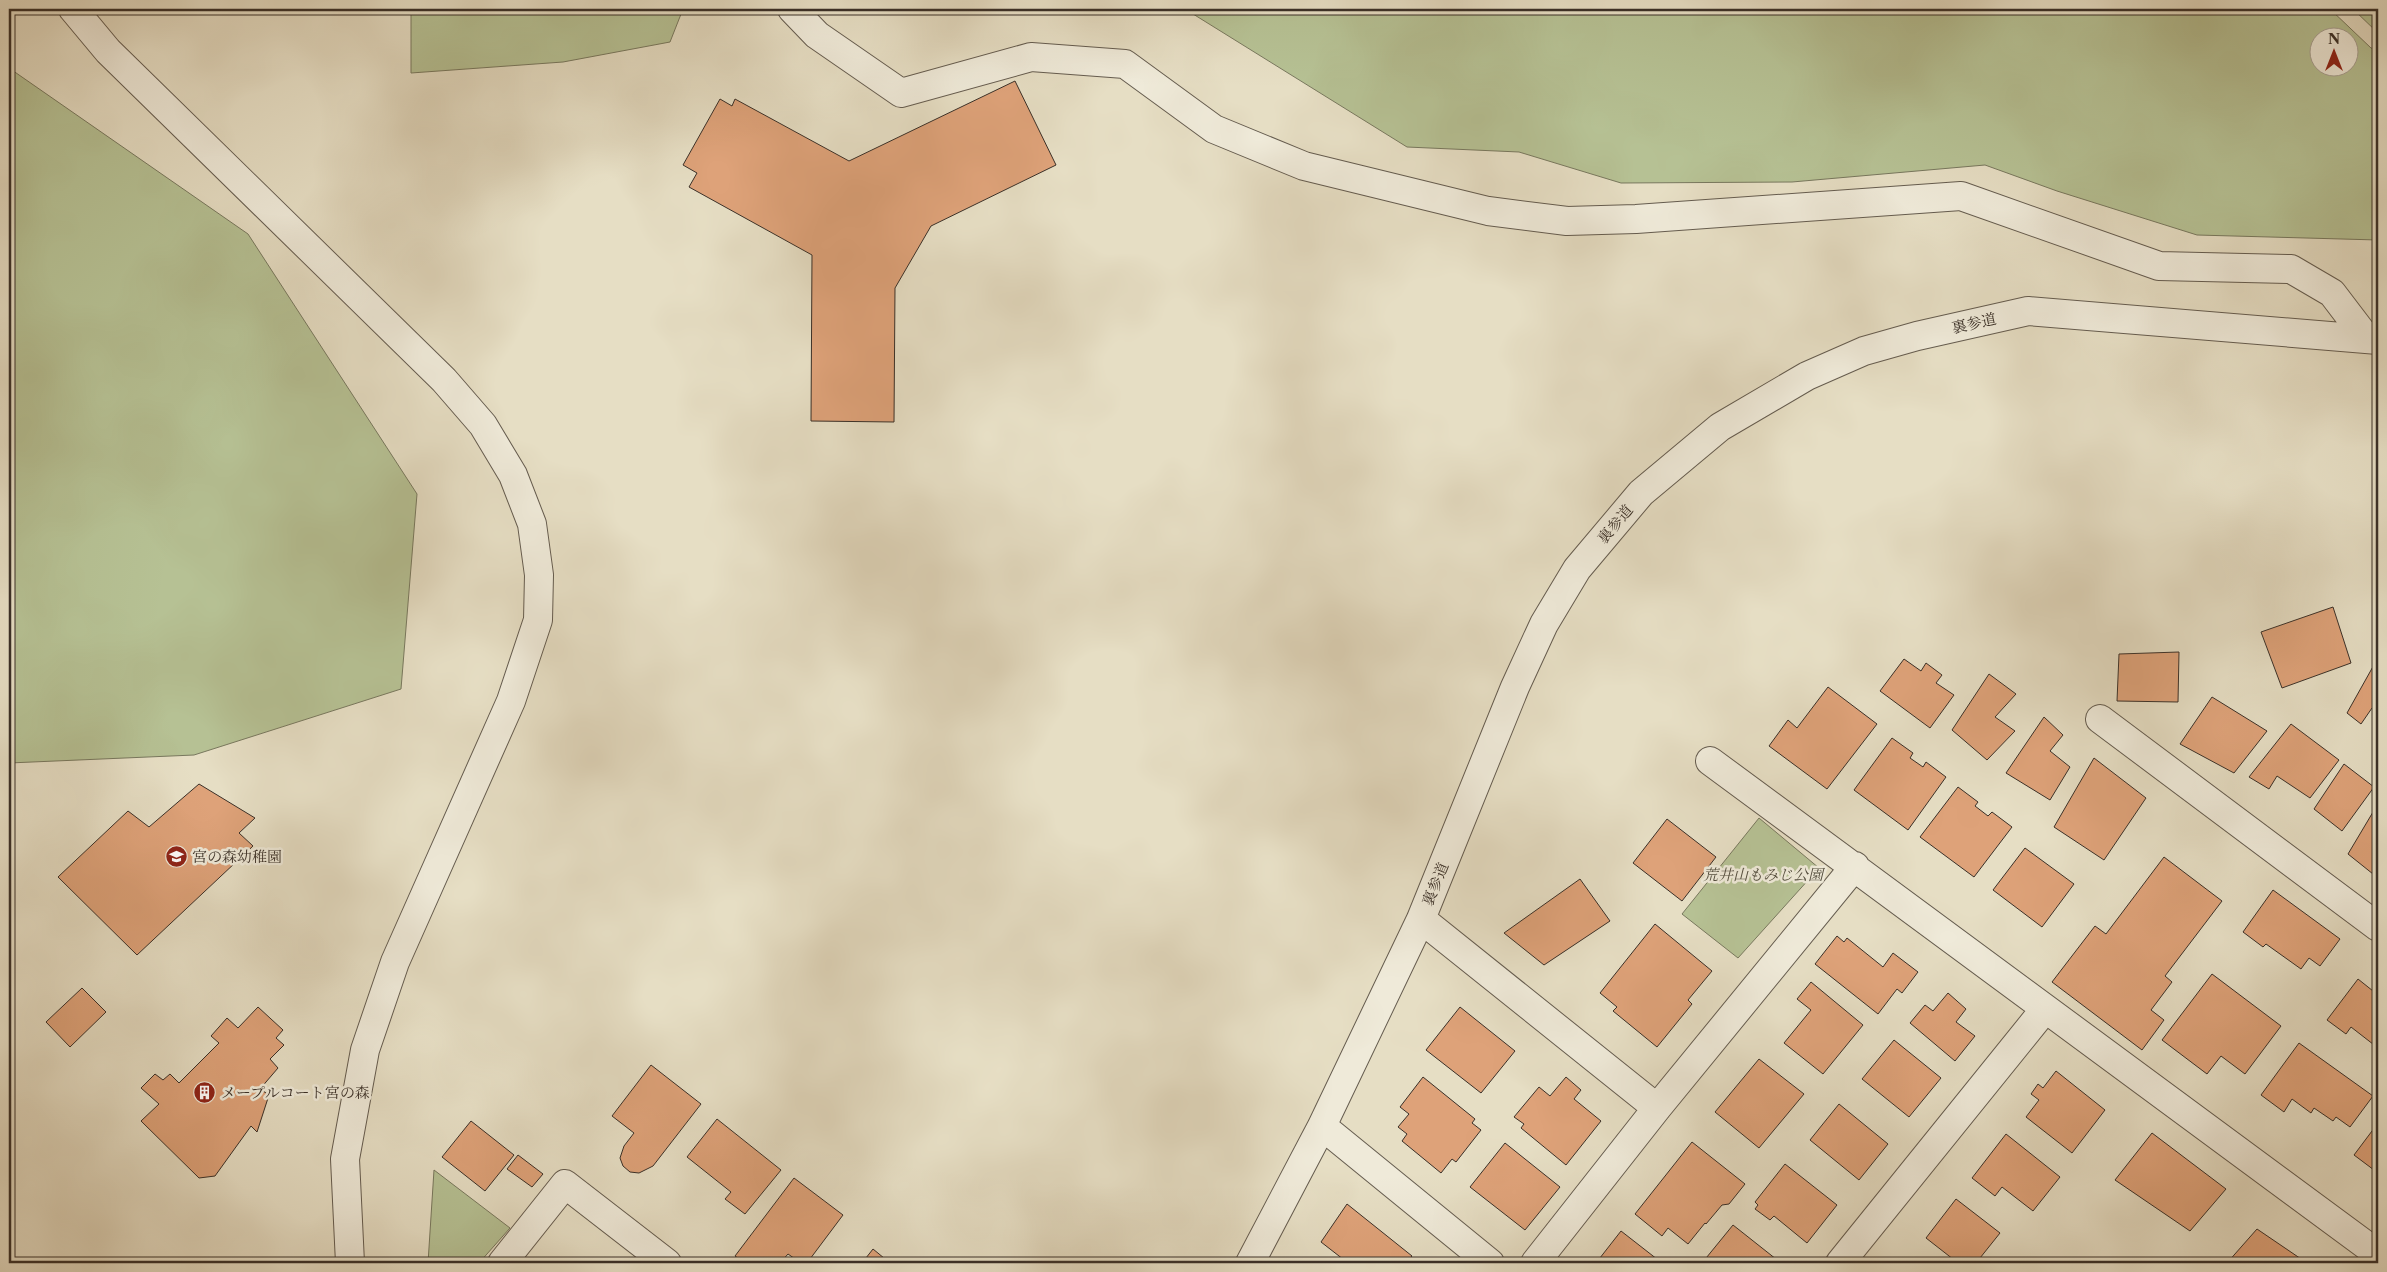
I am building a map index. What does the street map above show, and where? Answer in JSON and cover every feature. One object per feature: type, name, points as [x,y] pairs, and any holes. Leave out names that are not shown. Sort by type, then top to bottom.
[{"type":"street","points":[[73,9],[108,51],[444,380],[483,426],[513,475],[532,524],[539,575],[538,620],[511,701],[395,962],[365,1050],[345,1159],[350,1263]]},
{"type":"street","points":[[792,9],[817,34],[901,93],[1031,57],[1125,64],[1214,129],[1304,166],[1488,211],[1567,221],[1636,219],[1961,196],[2159,266],[2291,269],[2332,293],[2373,340]]},
{"type":"street","name":"裏参道","points":[[1250,1263],[1322,1126],[1421,920],[1515,687],[1544,624],[1577,569],[1641,493],[1720,427],[1807,376],[1864,351],[1917,336],[2028,311],[2373,340]]},
{"type":"street","points":[[2100,719],[2378,927]]},
{"type":"street","points":[[1710,761],[1855,866],[2045,1009],[2378,1254]]},
{"type":"street","points":[[1535,1263],[1657,1108],[1855,866]]},
{"type":"street","points":[[1421,920],[1657,1108]]},
{"type":"street","points":[[1840,1263],[2045,1009]]},
{"type":"street","points":[[1322,1126],[1490,1263]]},
{"type":"street","points":[[502,1263],[565,1184],[667,1263]]},
{"type":"green space","points":[[411,9],[683,9],[670,42],[563,62],[411,73]]},
{"type":"green space","points":[[1185,9],[2330,9],[2350,28],[2310,28],[2310,78],[2360,78],[2360,38],[2371,48],[2378,50],[2378,240],[2197,235],[2057,191],[1985,165],[1792,182],[1621,183],[1519,152],[1407,147]]},
{"type":"green space","points":[[2353,9],[2378,9],[2378,33]]},
{"type":"green space","points":[[9,68],[248,234],[417,494],[401,689],[194,755],[9,763]]},
{"type":"green space","name":"荒井山もみじ公園","points":[[1759,818],[1819,868],[1738,958],[1682,914]]},
{"type":"green space","points":[[434,1170],[510,1228],[479,1263],[428,1263]]},
{"type":"building","points":[[1015,81],[1056,165],[931,226],[895,288],[894,422],[811,421],[812,255],[689,187],[697,173],[683,165],[720,99],[732,106],[735,99],[849,161]]},
{"type":"building","points":[[2333,607],[2351,663],[2282,688],[2261,632]]},
{"type":"building","points":[[2179,652],[2178,702],[2117,701],[2119,654]]},
{"type":"building","points":[[1904,659],[1921,671],[1926,663],[1942,675],[1936,683],[1954,695],[1930,728],[1880,691]]},
{"type":"building","points":[[2375,663],[2378,665],[2378,711],[2372,708],[2361,724],[2347,713]]},
{"type":"building","points":[[1989,674],[2016,694],[1995,717],[2015,731],[1987,760],[1952,730]]},
{"type":"building","points":[[1828,687],[1877,724],[1827,789],[1769,746],[1788,720],[1797,728]]},
{"type":"building","points":[[2212,697],[2267,731],[2234,773],[2180,744]]},
{"type":"building","points":[[2044,717],[2063,735],[2050,751],[2070,767],[2050,800],[2006,773]]},
{"type":"building","points":[[2291,724],[2339,760],[2310,798],[2277,776],[2269,789],[2249,777]]},
{"type":"building","points":[[1892,738],[1913,753],[1910,758],[1923,767],[1926,762],[1946,777],[1908,830],[1854,790]]},
{"type":"building","points":[[2094,758],[2146,798],[2104,860],[2054,827]]},
{"type":"building","points":[[2344,764],[2374,787],[2342,831],[2314,809]]},
{"type":"building","points":[[199,784],[255,818],[239,833],[253,846],[137,955],[58,877],[128,811],[149,827]]},
{"type":"building","points":[[1958,787],[1978,802],[1975,806],[1988,816],[1992,812],[2012,827],[1974,877],[1920,837]]},
{"type":"building","points":[[2376,807],[2378,809],[2378,878],[2348,854]]},
{"type":"building","points":[[1667,819],[1716,857],[1682,901],[1633,863]]},
{"type":"building","points":[[2025,848],[2074,884],[2042,927],[1993,890]]},
{"type":"building","points":[[2164,857],[2222,901],[2165,976],[2172,982],[2151,1010],[2164,1020],[2142,1050],[2052,982],[2095,926],[2106,934]]},
{"type":"building","points":[[1580,879],[1610,921],[1544,965],[1504,933]]},
{"type":"building","points":[[2273,890],[2340,939],[2320,966],[2309,958],[2301,969],[2266,944],[2263,947],[2243,932]]},
{"type":"building","points":[[1655,924],[1712,971],[1688,1000],[1692,1004],[1657,1047],[1613,1011],[1617,1007],[1600,993]]},
{"type":"building","points":[[1837,936],[1844,942],[1847,938],[1883,967],[1893,953],[1918,972],[1902,993],[1897,989],[1878,1014],[1815,964]]},
{"type":"building","points":[[2212,974],[2281,1026],[2245,1074],[2221,1056],[2207,1074],[2162,1040]]},
{"type":"building","points":[[2358,979],[2378,995],[2378,1048],[2351,1027],[2346,1034],[2327,1020]]},
{"type":"building","points":[[1811,982],[1863,1025],[1823,1074],[1784,1043],[1811,1010],[1797,999]]},
{"type":"building","points":[[82,988],[106,1012],[70,1047],[46,1022]]},
{"type":"building","points":[[1948,993],[1966,1009],[1956,1022],[1975,1036],[1955,1061],[1910,1023],[1925,1005],[1933,1011]]},
{"type":"building","name":"メープルコート宮の森","points":[[258,1007],[283,1030],[276,1038],[284,1045],[270,1059],[278,1068],[260,1089],[269,1095],[257,1132],[251,1126],[215,1176],[199,1178],[141,1121],[159,1104],[141,1088],[155,1074],[163,1080],[170,1074],[179,1083],[219,1043],[211,1036],[227,1018],[238,1028]]},
{"type":"building","points":[[1460,1007],[1515,1051],[1481,1093],[1426,1050]]},
{"type":"building","points":[[1894,1040],[1941,1078],[1909,1117],[1862,1079]]},
{"type":"building","points":[[2299,1043],[2373,1096],[2350,1127],[2336,1117],[2333,1121],[2314,1108],[2311,1113],[2292,1099],[2284,1112],[2261,1095]]},
{"type":"building","points":[[1759,1059],[1804,1094],[1759,1148],[1715,1112]]},
{"type":"building","points":[[651,1065],[701,1104],[653,1166],[639,1173],[630,1172],[623,1166],[620,1158],[624,1146],[634,1133],[612,1116]]},
{"type":"building","points":[[2056,1071],[2105,1110],[2072,1153],[2026,1117],[2039,1100],[2031,1094],[2038,1084],[2043,1088]]},
{"type":"building","points":[[1423,1077],[1475,1119],[1472,1123],[1481,1130],[1456,1162],[1452,1159],[1441,1173],[1402,1141],[1407,1134],[1398,1127],[1409,1114],[1400,1107]]},
{"type":"building","points":[[1566,1077],[1581,1090],[1574,1099],[1601,1121],[1566,1165],[1521,1128],[1524,1124],[1514,1117],[1539,1087],[1550,1096]]},
{"type":"building","points":[[1839,1104],[1888,1144],[1859,1180],[1810,1140]]},
{"type":"building","points":[[717,1119],[781,1170],[745,1214],[725,1199],[731,1192],[687,1157]]},
{"type":"building","points":[[471,1121],[514,1155],[485,1191],[442,1157]]},
{"type":"building","points":[[2378,1123],[2378,1173],[2354,1155]]},
{"type":"building","points":[[2152,1133],[2226,1189],[2190,1231],[2115,1180]]},
{"type":"building","points":[[2006,1134],[2060,1177],[2033,1211],[2002,1187],[1995,1196],[1972,1178]]},
{"type":"building","points":[[1692,1142],[1745,1184],[1729,1204],[1722,1205],[1688,1244],[1668,1228],[1662,1236],[1635,1214]]},
{"type":"building","points":[[1505,1143],[1560,1187],[1525,1230],[1470,1187]]},
{"type":"building","points":[[518,1155],[543,1174],[532,1187],[507,1169]]},
{"type":"building","points":[[1785,1164],[1837,1205],[1807,1243],[1774,1216],[1770,1220],[1755,1209],[1758,1205],[1755,1202]]},
{"type":"building","points":[[794,1178],[843,1215],[807,1263],[801,1263],[788,1254],[780,1263],[745,1263],[735,1256]]},
{"type":"building","points":[[1956,1199],[2000,1233],[1976,1263],[1958,1263],[1926,1238]]},
{"type":"building","points":[[1347,1204],[1412,1256],[1406,1263],[1348,1263],[1321,1242]]},
{"type":"building","points":[[1733,1225],[1781,1263],[1702,1263]]},
{"type":"building","points":[[2257,1229],[2307,1263],[2227,1263]]},
{"type":"building","points":[[1621,1231],[1662,1263],[1596,1263]]},
{"type":"building","points":[[873,1249],[890,1263],[862,1263]]},
{"type":"place","name":"宮の森幼稚園","points":[[176,856]]},
{"type":"place","name":"メープルコート宮の森","points":[[205,1092]]}]
